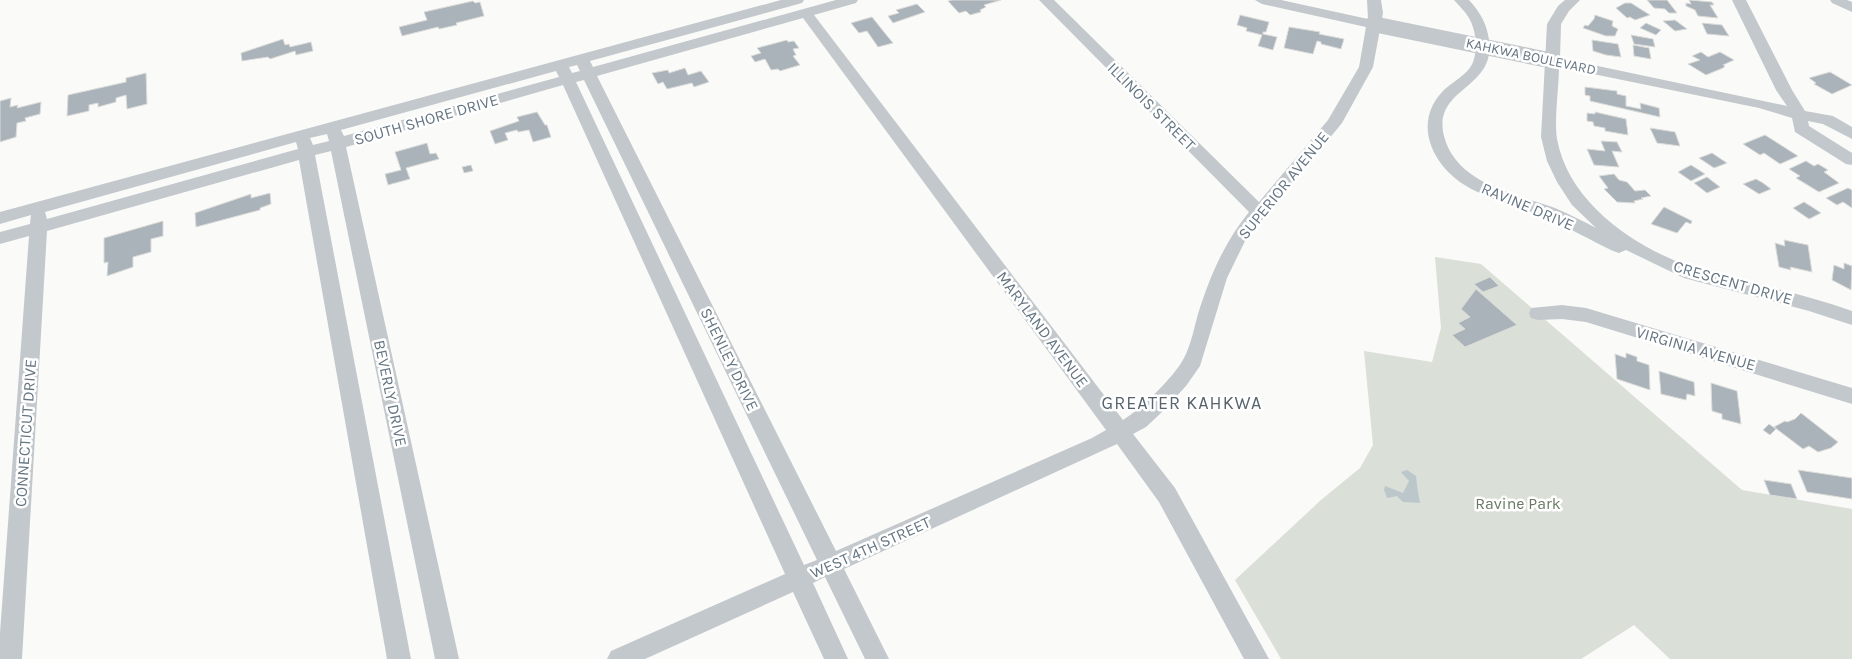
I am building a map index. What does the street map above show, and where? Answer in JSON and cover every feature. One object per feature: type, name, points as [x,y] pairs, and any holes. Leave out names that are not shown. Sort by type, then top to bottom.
[{"type":"street","name":"SOUTH SHORE DRIVE","points":[[0,238],[39,217],[802,6],[851,0]]},
{"type":"street","name":"ILLINOIS STREET","points":[[1046,0],[1258,211]]},
{"type":"street","name":"KAHKWA BOULEVARD","points":[[1262,0],[1753,102],[1800,115],[1828,120],[1852,134]]},
{"type":"street","name":"SUPERIOR AVENUE","points":[[1120,432],[1139,421],[1155,406],[1179,380],[1193,361],[1218,278],[1239,236],[1258,211],[1334,123],[1341,112],[1366,67],[1376,13],[1374,0]]},
{"type":"street","name":"RAVINE DRIVE","points":[[1461,0],[1476,18],[1481,35],[1482,57],[1475,71],[1452,89],[1440,105],[1434,126],[1442,151],[1451,165],[1482,188],[1550,213],[1637,256],[1676,268]]},
{"type":"street","name":"CRESCENT DRIVE","points":[[1573,0],[1563,9],[1554,24],[1549,137],[1561,176],[1570,192],[1596,220],[1633,245],[1676,268],[1852,318]]},
{"type":"street","points":[[1739,0],[1774,72],[1800,115],[1801,128],[1852,160]]},
{"type":"street","points":[[1837,0],[1852,8]]},
{"type":"street","name":"MARYLAND AVENUE","points":[[802,6],[1167,495],[1182,518],[1258,659]]},
{"type":"street","name":"SHENLEY DRIVE","points":[[585,66],[877,659]]},
{"type":"street","name":"SHENLEY DRIVE","points":[[564,72],[836,659]]},
{"type":"street","name":"BEVERLY DRIVE","points":[[335,135],[447,659]]},
{"type":"street","points":[[304,144],[399,659]]},
{"type":"street","name":"SOUTH SHORE DRIVE","points":[[0,218],[39,217]]},
{"type":"street","name":"CONNECTICUT DRIVE","points":[[10,659],[39,217]]},
{"type":"street","name":"VIRGINIA AVENUE","points":[[1538,313],[1562,312],[1586,315],[1852,396]]},
{"type":"street","name":"WEST 4TH STREET","points":[[619,659],[1100,444],[1120,432]]},
{"type":"green space","name":"Ravine Park","points":[[1435,257],[1481,264],[1742,490],[1852,509],[1852,659],[1670,659],[1634,625],[1581,659],[1281,659],[1235,580],[1321,500],[1360,468],[1373,445],[1364,351],[1432,362],[1441,328]]},
{"type":"shaded area","points":[[1407,470],[1416,476],[1420,503],[1403,502],[1397,496],[1387,498],[1384,490],[1385,486],[1403,493],[1409,481],[1401,472]]},
{"type":"building","points":[[1001,0],[984,5],[986,7],[980,10],[981,12],[970,15],[966,11],[959,13],[948,1]]},
{"type":"building","points":[[1647,0],[1667,0],[1677,13],[1669,13],[1665,9],[1654,8]]},
{"type":"building","points":[[1689,0],[1712,2],[1714,5],[1710,5],[1718,18],[1698,16],[1695,10],[1686,6],[1686,3],[1691,4]]},
{"type":"building","points":[[473,1],[475,3],[480,2],[484,16],[456,23],[457,25],[439,29],[438,27],[402,36],[399,27],[427,20],[424,12]]},
{"type":"building","points":[[1625,3],[1631,3],[1650,15],[1635,20],[1630,17],[1627,18],[1616,8]]},
{"type":"building","points":[[917,4],[925,12],[893,23],[888,16],[899,13],[896,10]]},
{"type":"building","points":[[1240,15],[1269,22],[1266,32],[1263,32],[1263,34],[1277,37],[1273,50],[1258,46],[1262,35],[1246,31],[1247,28],[1237,25]]},
{"type":"building","points":[[1595,15],[1613,21],[1612,26],[1618,29],[1615,36],[1606,36],[1583,28],[1585,25],[1588,26]]},
{"type":"building","points":[[872,17],[893,43],[878,47],[867,31],[859,33],[851,23]]},
{"type":"building","points":[[1675,20],[1687,29],[1675,31],[1663,21]]},
{"type":"building","points":[[1646,23],[1661,30],[1656,35],[1640,28]]},
{"type":"building","points":[[1702,23],[1722,25],[1729,36],[1707,34]]},
{"type":"building","points":[[1289,27],[1320,32],[1319,34],[1344,39],[1341,49],[1321,44],[1321,42],[1317,41],[1313,54],[1284,48]]},
{"type":"building","points":[[1631,35],[1653,39],[1655,47],[1634,44]]},
{"type":"building","points":[[283,39],[285,45],[289,44],[290,47],[311,42],[313,51],[296,55],[295,51],[270,59],[268,57],[242,61],[241,53]]},
{"type":"building","points":[[787,40],[788,42],[794,41],[799,48],[793,49],[796,55],[793,56],[800,65],[780,71],[778,69],[771,70],[765,59],[755,62],[751,56],[761,53],[757,48]]},
{"type":"building","points":[[1592,40],[1618,44],[1621,57],[1593,51]]},
{"type":"building","points":[[1633,45],[1649,48],[1651,59],[1634,56]]},
{"type":"building","points":[[1701,52],[1708,57],[1720,52],[1734,60],[1723,65],[1725,66],[1723,68],[1706,75],[1688,64],[1700,60],[1692,56]]},
{"type":"building","points":[[685,68],[688,75],[701,71],[709,82],[694,87],[692,83],[667,89],[663,82],[658,84],[652,73],[668,70],[669,73]]},
{"type":"building","points":[[1830,72],[1852,85],[1832,94],[1814,84],[1816,83],[1809,78]]},
{"type":"building","points":[[146,73],[147,104],[127,109],[126,95],[116,98],[116,102],[98,107],[98,103],[89,105],[89,111],[67,116],[68,95],[126,82],[126,78]]},
{"type":"building","points":[[1585,87],[1617,91],[1617,94],[1626,96],[1626,106],[1641,109],[1640,103],[1659,108],[1660,117],[1590,101],[1590,96],[1585,95]]},
{"type":"building","points":[[11,98],[10,107],[18,105],[17,108],[41,102],[40,114],[25,118],[26,121],[17,123],[16,137],[0,142],[0,101]]},
{"type":"building","points":[[537,112],[545,125],[547,125],[551,137],[533,142],[529,130],[518,132],[517,130],[505,133],[508,140],[495,144],[490,131],[519,121],[517,117]]},
{"type":"building","points":[[1595,112],[1626,119],[1628,135],[1605,131],[1605,128],[1594,126],[1593,122],[1587,121],[1587,113],[1595,114]]},
{"type":"building","points":[[1650,128],[1675,132],[1680,146],[1657,143]]},
{"type":"building","points":[[1765,135],[1798,156],[1780,164],[1764,153],[1760,155],[1743,144]]},
{"type":"building","points":[[1601,141],[1617,142],[1622,152],[1612,151],[1619,167],[1594,165],[1587,149],[1605,151]]},
{"type":"building","points":[[427,143],[430,154],[436,153],[439,159],[406,168],[410,179],[388,185],[385,174],[401,170],[395,152]]},
{"type":"building","points":[[1712,153],[1727,163],[1714,168],[1699,158]]},
{"type":"building","points":[[1806,161],[1814,166],[1818,164],[1828,170],[1824,172],[1839,183],[1819,192],[1796,178],[1800,176],[1789,169]]},
{"type":"building","points":[[471,165],[473,171],[464,173],[462,167]]},
{"type":"building","points":[[1691,165],[1705,174],[1691,181],[1678,172]]},
{"type":"building","points":[[1614,174],[1619,180],[1627,182],[1635,191],[1645,190],[1651,196],[1634,201],[1635,203],[1617,202],[1604,189],[1608,188],[1599,176]]},
{"type":"building","points":[[1707,177],[1720,187],[1707,193],[1694,183]]},
{"type":"building","points":[[1756,179],[1771,189],[1759,194],[1743,184]]},
{"type":"building","points":[[1848,188],[1852,190],[1852,208],[1843,202],[1837,205],[1826,198]]},
{"type":"building","points":[[270,193],[271,204],[260,208],[260,210],[196,227],[195,213],[251,194],[251,198]]},
{"type":"building","points":[[1804,202],[1821,213],[1809,219],[1793,208]]},
{"type":"building","points":[[1664,207],[1692,221],[1691,224],[1686,222],[1677,233],[1651,224]]},
{"type":"building","points":[[163,221],[163,236],[151,239],[151,252],[133,257],[133,267],[107,276],[108,262],[104,263],[104,238]]},
{"type":"building","points":[[1784,240],[1808,245],[1812,272],[1790,267],[1791,270],[1779,267],[1775,243],[1785,246]]},
{"type":"building","points":[[1844,263],[1852,266],[1851,290],[1832,280],[1834,265],[1844,269]]},
{"type":"building","points":[[1490,277],[1499,286],[1483,292],[1474,284]]},
{"type":"building","points":[[1476,289],[1517,325],[1465,347],[1452,335],[1465,329],[1458,323],[1470,317],[1461,309]]},
{"type":"building","points":[[1626,353],[1637,357],[1637,361],[1649,365],[1650,390],[1617,379],[1615,354],[1626,358]]},
{"type":"building","points":[[1659,371],[1694,382],[1695,396],[1687,394],[1686,400],[1661,394]]},
{"type":"building","points":[[1711,383],[1737,391],[1741,424],[1722,419],[1722,414],[1712,411]]},
{"type":"building","points":[[1801,413],[1838,442],[1831,448],[1818,452],[1809,446],[1803,449],[1774,427],[1785,421],[1795,419]]},
{"type":"building","points":[[1769,424],[1776,429],[1770,435],[1763,430]]},
{"type":"building","points":[[1798,470],[1852,478],[1852,499],[1807,492]]},
{"type":"building","points":[[1764,480],[1791,484],[1797,499],[1770,495]]},
{"type":"district","name":"GREATER KAHKWA","points":[[1182,403]]}]
